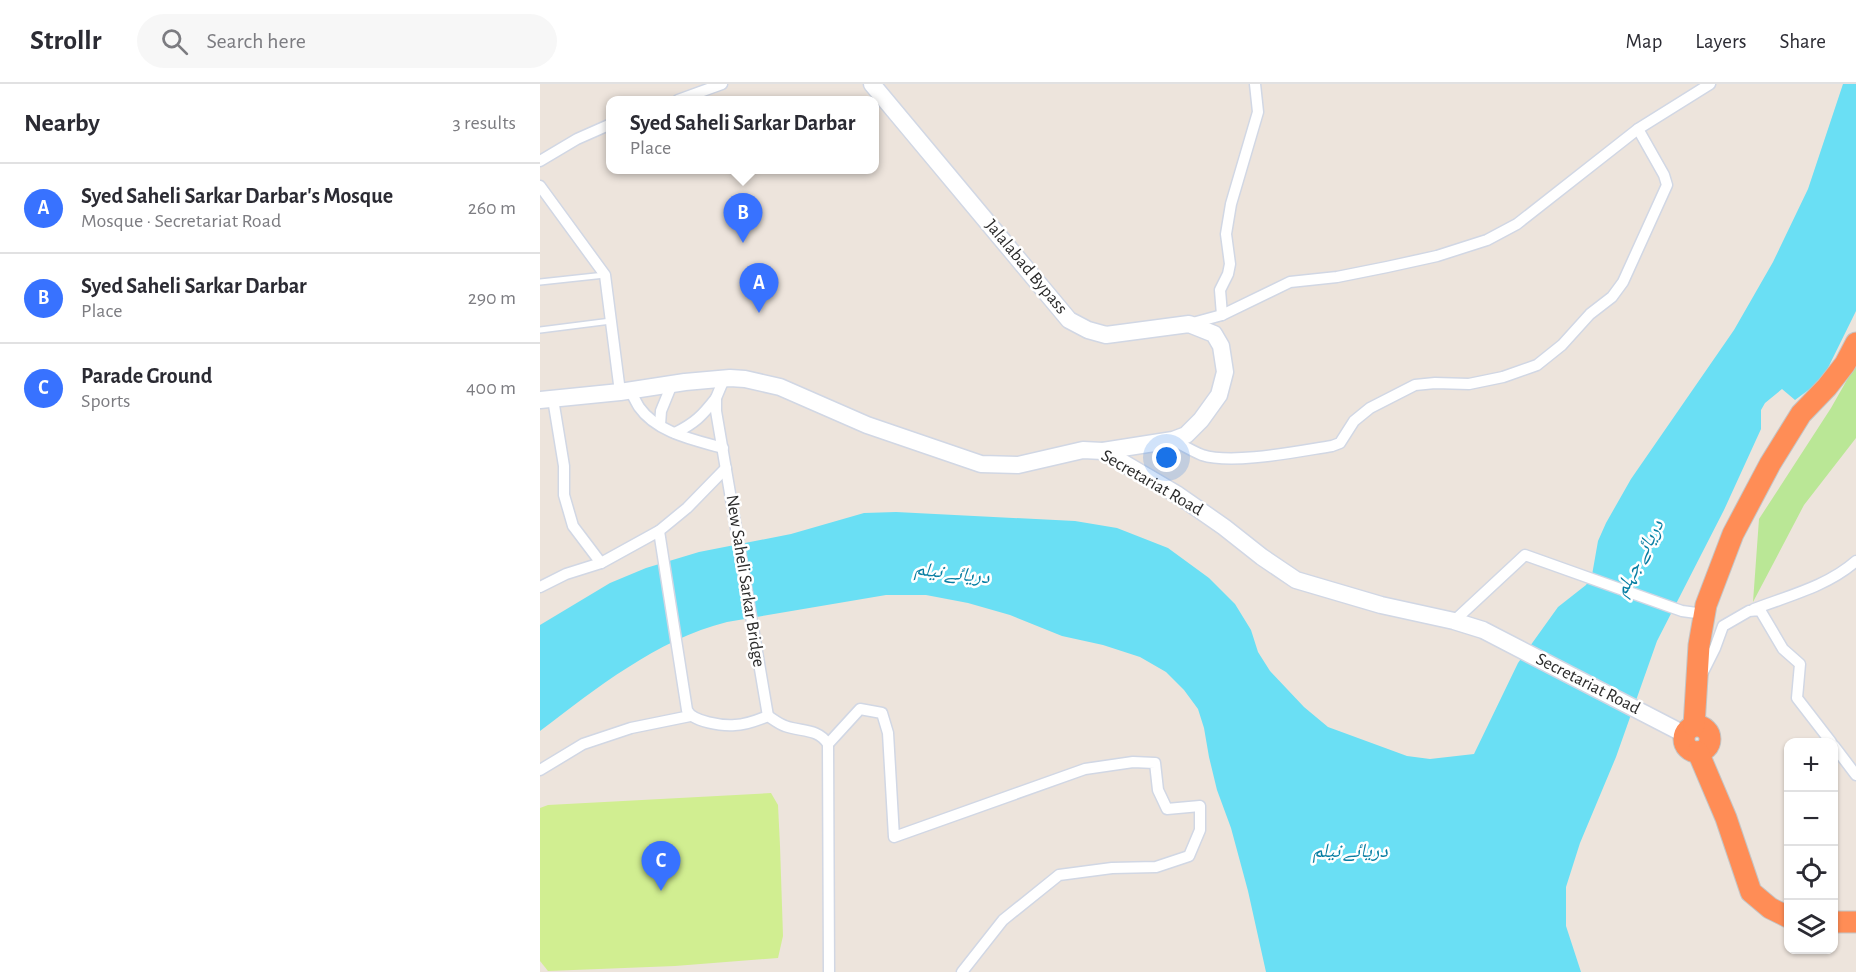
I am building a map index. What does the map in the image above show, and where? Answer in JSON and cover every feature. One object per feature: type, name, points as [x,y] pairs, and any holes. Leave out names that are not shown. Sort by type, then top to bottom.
[{"type":"highway","points":[[1784,915],[1770,908],[1751,892],[1726,818],[1698,752],[1702,752],[1709,746],[1711,737],[1703,726],[1684,729],[1697,683],[1699,645],[1704,614],[1733,534],[1770,465],[1801,414],[1827,387],[1845,364],[1856,344]]},
{"type":"highway","points":[[1838,922],[1856,922]]},
{"type":"main road","name":"Jalalabad Bypass","points":[[872,84],[1069,320],[1088,330],[1106,335],[1189,324]]},
{"type":"main road","points":[[1103,451],[1173,440],[1186,435],[1201,420],[1219,395],[1225,372],[1221,346],[1214,334],[1189,324]]},
{"type":"main road","name":"Secretariat Road","points":[[547,399],[672,384],[745,379],[765,382],[867,425],[981,464],[1018,465],[1083,450],[1103,451],[1178,495],[1296,580],[1381,605],[1454,621],[1483,630],[1684,729]]},
{"type":"street","points":[[689,96],[722,84]]},
{"type":"street","points":[[1222,315],[1220,290],[1230,264],[1226,234],[1231,204],[1258,112],[1255,84]]},
{"type":"street","points":[[1189,324],[1222,315],[1290,282],[1337,277],[1387,267],[1437,256],[1487,240],[1517,224],[1638,129],[1710,84]]},
{"type":"street","points":[[540,161],[606,126]]},
{"type":"street","points":[[1173,440],[1203,455],[1229,458],[1268,456],[1332,446],[1340,443],[1354,421],[1370,408],[1415,385],[1469,384],[1503,377],[1537,365],[1562,345],[1590,314],[1612,297],[1623,282],[1666,186],[1664,175],[1638,129]]},
{"type":"street","points":[[540,186],[605,275],[611,321],[625,391],[640,409],[660,425],[675,433],[723,448]]},
{"type":"street","points":[[675,433],[693,424],[702,416],[716,398],[724,379]]},
{"type":"street","points":[[660,425],[661,411],[672,384]]},
{"type":"street","name":"New Saheli Sarkar Bridge","points":[[716,398],[768,716]]},
{"type":"street","points":[[547,399],[564,466],[564,495],[573,526],[601,563]]},
{"type":"street","points":[[540,587],[566,574],[601,563],[659,534],[726,468]]},
{"type":"street","points":[[659,534],[684,693],[690,716]]},
{"type":"street","points":[[1454,621],[1525,555],[1682,611],[1704,614]]},
{"type":"street","points":[[1697,683],[1715,648],[1723,626],[1816,585],[1848,568],[1856,561]]},
{"type":"street","points":[[1754,611],[1783,649],[1800,664],[1797,699],[1827,738]]},
{"type":"street","points":[[828,744],[860,709],[882,713],[888,733],[894,837],[1085,769],[1133,762],[1155,763],[1158,790],[1167,809],[1200,806],[1200,830],[1189,856],[1156,867],[1112,868],[1059,875],[1003,920],[962,972]]},
{"type":"street","points":[[540,770],[583,744],[631,728],[690,716],[697,720],[735,725],[768,716],[782,726],[816,732],[823,736],[828,744],[830,972]]},
{"type":"street","points":[[1838,752],[1856,775]]},
{"type":"lane","points":[[540,282],[605,275]]},
{"type":"lane","points":[[540,330],[611,321]]},
{"type":"green space","points":[[1856,364],[1856,438],[1804,505],[1753,602],[1759,519],[1831,408]]},
{"type":"green space","points":[[771,793],[778,805],[780,846],[783,936],[778,958],[675,966],[548,971],[540,961],[540,808],[548,805]]},
{"type":"water","points":[[1843,84],[1856,84],[1856,311],[1822,380],[1795,400],[1782,389],[1765,403],[1761,410],[1761,429],[1724,510],[1657,641],[1616,757],[1580,843],[1566,887],[1566,926],[1581,972],[1266,972],[1248,891],[1231,828],[1217,790],[1204,728],[1198,709],[1184,690],[1166,672],[1140,657],[1103,645],[1062,636],[1010,615],[968,603],[926,595],[886,595],[727,622],[701,630],[652,653],[605,682],[540,731],[540,625],[610,583],[646,568],[699,552],[791,534],[864,513],[896,512],[1075,521],[1117,528],[1168,548],[1209,578],[1235,604],[1251,630],[1258,652],[1270,671],[1304,707],[1328,727],[1407,756],[1430,759],[1474,754],[1518,663],[1558,607],[1586,585],[1592,575],[1598,541],[1631,479],[1734,330],[1773,262],[1808,189]]},
{"type":"place","name":"Syed Saheli Sarkar Darbar","points":[[743,243]]},
{"type":"place","name":"Syed Saheli Sarkar Darbar's Mosque","points":[[759,313]]},
{"type":"place","name":"Parade Ground","points":[[661,891]]},
{"type":"water label","name":"دریائے جہلم","points":[[1639,558]]},
{"type":"water label","name":"دریائے نیلم","points":[[952,573]]},
{"type":"water label","name":"دریائے نیلم","points":[[1350,851]]}]
